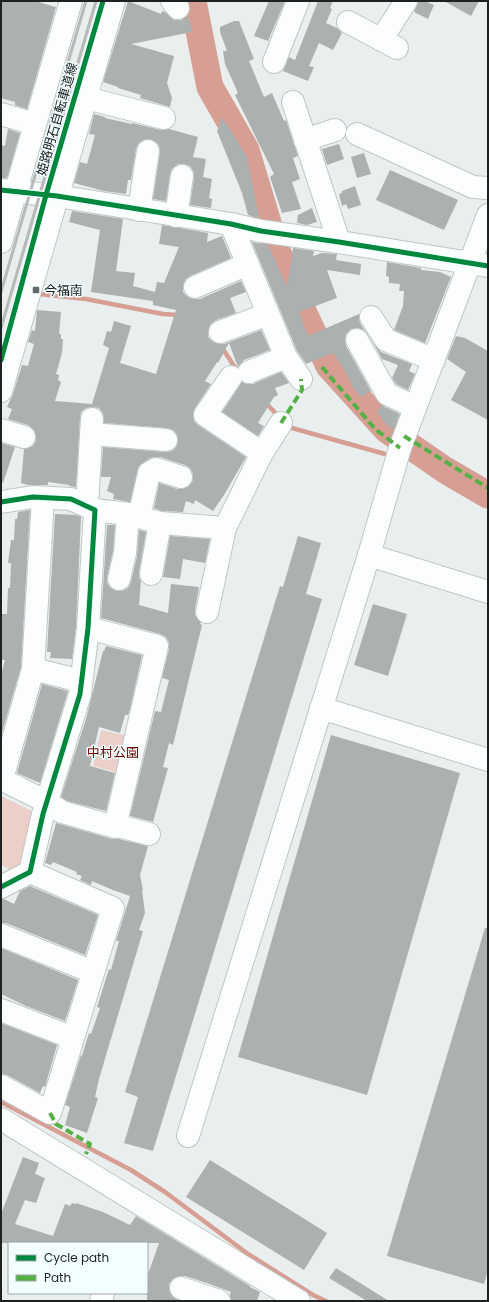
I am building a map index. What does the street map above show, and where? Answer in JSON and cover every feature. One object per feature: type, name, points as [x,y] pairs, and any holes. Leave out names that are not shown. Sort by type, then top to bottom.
[{"type":"street","points":[[1,242],[8,190],[35,124],[71,1]]},
{"type":"street","points":[[1,391],[114,1]]},
{"type":"street","points":[[274,62],[298,1]]},
{"type":"street","points":[[348,22],[389,44],[406,1]]},
{"type":"street","points":[[86,98],[164,118]]},
{"type":"street","points":[[292,102],[340,242]]},
{"type":"street","points":[[1,114],[35,124]]},
{"type":"street","points":[[305,140],[335,130]]},
{"type":"street","points":[[357,134],[473,187],[488,188]]},
{"type":"street","points":[[139,210],[148,152]]},
{"type":"street","points":[[176,216],[182,176]]},
{"type":"street","points":[[8,190],[57,196],[231,224],[261,231],[340,242],[479,265]]},
{"type":"street","points":[[188,1136],[369,555],[402,444],[434,360],[479,265],[488,215]]},
{"type":"street","points":[[231,224],[286,357],[300,379]]},
{"type":"street","points":[[195,287],[248,264]]},
{"type":"street","points":[[220,332],[268,314]]},
{"type":"street","points":[[371,317],[386,340],[434,360]]},
{"type":"street","points":[[357,340],[387,394],[415,407]]},
{"type":"street","points":[[262,452],[205,415],[240,374],[286,357]]},
{"type":"street","points":[[207,612],[225,528],[262,452],[281,423]]},
{"type":"street","points":[[30,872],[43,814],[80,694],[82,681],[88,628],[91,508],[91,426],[166,440]]},
{"type":"street","points":[[1,430],[24,438]]},
{"type":"street","points":[[119,579],[134,515],[149,472],[156,469],[181,477]]},
{"type":"street","points":[[1,502],[33,497],[71,499],[91,508],[134,515],[160,523],[225,528]]},
{"type":"street","points":[[43,498],[33,669],[1,779],[47,802],[62,812],[149,834]]},
{"type":"street","points":[[151,574],[160,523]]},
{"type":"street","points":[[369,555],[488,592]]},
{"type":"street","points":[[88,628],[157,646],[115,825]]},
{"type":"street","points":[[33,669],[82,681]]},
{"type":"street","points":[[321,708],[488,760]]},
{"type":"street","points":[[1,887],[30,872]]},
{"type":"street","points":[[1,1086],[50,1112],[113,908],[30,872]]},
{"type":"street","points":[[1,935],[93,972]]},
{"type":"street","points":[[1,1010],[73,1038]]},
{"type":"street","points":[[1,1119],[287,1298]]},
{"type":"street","points":[[181,1288],[210,1300]]},
{"type":"green space","name":"中村公園","points":[[101,730],[133,737],[124,774],[93,766]]},
{"type":"green space","points":[[1,796],[38,814],[24,867],[14,871],[1,865]]},
{"type":"building","points":[[1,1],[35,1],[56,7],[27,109],[15,105],[15,102],[1,98]]},
{"type":"building","points":[[128,1],[161,14],[162,11],[165,12],[174,20],[181,20],[186,18],[188,15],[192,32],[131,44],[174,56],[167,83],[172,98],[170,107],[140,98],[141,95],[103,82]]},
{"type":"building","points":[[269,1],[285,1],[268,41],[254,36]]},
{"type":"building","points":[[318,1],[333,1],[330,8],[332,9],[326,23],[337,28],[342,33],[333,50],[319,43],[309,66],[314,67],[308,81],[283,71],[289,57],[295,60]]},
{"type":"building","points":[[418,1],[425,1],[434,5],[428,19],[414,12]]},
{"type":"building","points":[[444,1],[479,1],[471,16]]},
{"type":"building","points":[[234,21],[239,21],[254,59],[249,61],[264,97],[272,93],[284,121],[286,120],[298,156],[293,158],[300,179],[292,182],[301,209],[282,213],[270,177],[274,174],[235,95],[238,93],[225,64],[223,51],[227,51],[220,32],[220,27]]},
{"type":"building","points":[[94,114],[132,124],[161,130],[169,129],[198,137],[193,157],[206,159],[203,177],[212,179],[209,198],[212,199],[211,208],[190,205],[194,172],[190,166],[184,164],[178,164],[172,169],[166,201],[153,199],[160,152],[159,146],[156,142],[150,139],[143,140],[139,143],[136,149],[131,180],[128,180],[126,194],[104,191],[74,183],[80,162],[87,164],[95,135],[89,134]]},
{"type":"building","points":[[222,117],[247,157],[259,218],[248,215],[242,193],[217,131]]},
{"type":"building","points":[[8,129],[20,133],[7,178],[1,178],[1,145],[5,146]]},
{"type":"building","points":[[339,144],[344,159],[327,165],[322,149]]},
{"type":"building","points":[[364,153],[371,174],[357,178],[351,157]]},
{"type":"building","points":[[390,170],[458,200],[444,230],[376,200]]},
{"type":"building","points":[[355,186],[361,205],[348,209],[346,204],[342,206],[339,194],[342,193],[342,191]]},
{"type":"building","points":[[312,208],[317,222],[307,225],[297,223],[298,215]]},
{"type":"building","points":[[72,211],[123,219],[116,271],[135,273],[133,286],[155,292],[157,282],[164,283],[179,247],[159,244],[162,225],[208,233],[207,242],[222,236],[231,258],[190,276],[185,280],[183,292],[188,297],[200,299],[241,281],[246,292],[230,298],[236,313],[216,320],[211,324],[208,330],[208,337],[218,344],[224,344],[261,330],[270,350],[244,360],[238,367],[229,343],[218,363],[217,362],[205,381],[211,384],[195,408],[193,414],[194,421],[198,425],[246,457],[213,511],[195,500],[194,504],[186,501],[183,512],[162,511],[154,508],[159,483],[177,489],[183,489],[189,486],[193,480],[193,474],[190,468],[160,457],[150,458],[139,466],[130,502],[113,499],[114,494],[107,491],[111,477],[101,477],[103,447],[165,452],[172,451],[176,447],[178,441],[177,435],[173,430],[167,428],[104,423],[103,413],[99,408],[93,407],[86,408],[81,412],[76,487],[48,482],[48,485],[28,485],[21,483],[24,449],[33,446],[36,441],[36,435],[33,429],[28,425],[8,419],[12,409],[7,407],[13,394],[22,365],[28,366],[34,344],[28,342],[32,330],[35,331],[37,310],[61,312],[59,334],[61,334],[61,339],[63,339],[62,353],[56,374],[59,375],[58,380],[61,382],[55,401],[92,404],[109,348],[103,345],[107,331],[111,332],[114,321],[131,326],[120,363],[156,374],[176,310],[153,305],[153,301],[91,292],[100,230],[69,222]]},
{"type":"building","points":[[252,242],[268,245],[287,287],[293,248],[314,251],[313,256],[322,253],[337,254],[336,260],[361,264],[360,275],[327,270],[337,298],[299,312],[308,336],[359,314],[360,323],[365,331],[358,328],[351,329],[346,334],[345,340],[346,346],[371,391],[360,397],[333,353],[306,364],[297,351]]},
{"type":"building","points":[[387,262],[421,268],[421,270],[440,272],[451,277],[425,343],[394,330],[403,306],[404,291],[399,291],[400,284],[389,283],[389,277],[386,276]]},
{"type":"building","points":[[456,336],[465,338],[488,351],[488,420],[451,400],[466,372],[447,359]]},
{"type":"building","points":[[373,342],[381,352],[412,364],[409,371],[415,374],[408,390],[396,384],[392,378],[398,365],[382,359]]},
{"type":"building","points":[[281,372],[289,383],[275,388],[278,395],[274,397],[258,423],[264,426],[258,436],[222,412],[242,382],[253,384]]},
{"type":"building","points":[[381,405],[400,414],[393,430],[377,413]]},
{"type":"building","points":[[1,443],[15,447],[3,483],[1,482]]},
{"type":"building","points":[[30,510],[21,667],[1,736],[1,675],[5,660],[1,660],[1,614],[7,614],[11,563],[8,563],[11,540],[14,540],[15,519],[17,519],[18,512]]},
{"type":"building","points":[[55,514],[76,515],[81,517],[76,627],[72,659],[50,658],[51,652],[47,652]]},
{"type":"building","points":[[107,525],[115,525],[113,551],[107,577],[107,583],[111,588],[117,591],[122,591],[128,588],[131,582],[137,556],[139,530],[146,532],[139,572],[139,578],[141,581],[139,605],[168,613],[171,584],[199,587],[195,615],[202,625],[173,745],[169,743],[163,767],[168,768],[153,822],[130,816],[155,711],[161,712],[169,680],[162,678],[169,643],[166,637],[160,634],[101,618]]},
{"type":"building","points":[[170,536],[210,539],[205,563],[183,559],[180,579],[163,577]]},
{"type":"building","points":[[298,536],[321,543],[306,594],[322,599],[153,1151],[124,1143],[138,1097],[125,1092],[280,586],[283,587]]},
{"type":"building","points":[[373,604],[407,614],[388,676],[354,665]]},
{"type":"building","points":[[106,646],[142,655],[130,709],[128,715],[125,715],[120,733],[99,727],[90,766],[115,773],[106,811],[67,801],[61,797],[86,719],[103,651]]},
{"type":"building","points":[[42,684],[68,691],[40,783],[17,773]]},
{"type":"building","points":[[331,735],[460,773],[367,1095],[238,1057]]},
{"type":"building","points":[[56,823],[112,839],[119,839],[148,846],[140,875],[145,913],[139,930],[143,931],[99,1079],[95,1097],[98,1098],[87,1133],[65,1125],[70,1107],[65,1105],[81,1055],[82,1056],[89,1033],[91,1034],[100,1008],[97,1007],[109,969],[111,970],[119,941],[116,941],[130,896],[92,881],[91,885],[80,880],[82,876],[76,874],[77,872],[53,862],[51,865],[45,863]]},
{"type":"building","points":[[30,886],[98,915],[85,955],[6,923],[1,923],[1,899],[14,904],[20,891]]},
{"type":"building","points":[[485,928],[488,928],[488,1270],[484,1284],[387,1256]]},
{"type":"building","points":[[1,948],[78,980],[65,1021],[26,1006],[1,994]]},
{"type":"building","points":[[1,1023],[57,1045],[45,1087],[43,1086],[40,1093],[7,1075],[1,1074]]},
{"type":"building","points":[[23,1157],[39,1163],[35,1174],[45,1178],[36,1203],[25,1200],[15,1224],[53,1236],[65,1204],[70,1206],[72,1203],[103,1212],[130,1225],[136,1216],[260,1292],[257,1301],[231,1301],[231,1292],[185,1276],[179,1276],[173,1279],[169,1284],[169,1290],[172,1296],[180,1301],[147,1301],[148,1274],[159,1243],[1,1243],[1,1214]]},
{"type":"building","points":[[210,1160],[327,1233],[304,1270],[186,1197]]},
{"type":"building","points":[[336,1268],[389,1301],[367,1301],[329,1278]]},
{"type":"waterway","points":[[193,1],[210,87],[246,150],[275,246],[300,305],[329,366],[387,430],[445,470],[488,495]]},
{"type":"waterway","points":[[39,294],[86,299],[163,314],[179,315]]},
{"type":"waterway","points":[[204,327],[217,340],[238,372]]},
{"type":"waterway","points":[[266,403],[278,416]]},
{"type":"waterway","points":[[292,428],[385,454]]},
{"type":"waterway","points":[[1,1102],[131,1170],[165,1192],[248,1254],[313,1295],[326,1301]]},
{"type":"railway","points":[[1,292],[86,1]]},
{"type":"railway","points":[[1,328],[96,1]]},
{"type":"marked path","points":[[322,367],[375,429],[400,448]]},
{"type":"marked path","points":[[281,423],[302,390],[301,379]]},
{"type":"marked path","points":[[404,436],[488,488]]},
{"type":"marked path","points":[[50,1113],[56,1124],[90,1144],[86,1154]]},
{"type":"cycle path","name":"姫路明石自転車道線","points":[[1,360],[46,195],[103,1]]},
{"type":"cycle path","points":[[1,190],[57,196],[231,224],[261,231],[488,266]]},
{"type":"cycle path","points":[[1,502],[33,497],[71,499],[95,510],[88,628],[80,694],[43,814],[30,872],[1,887]]},
{"type":"place","name":"今福南","points":[[36,290]]}]
